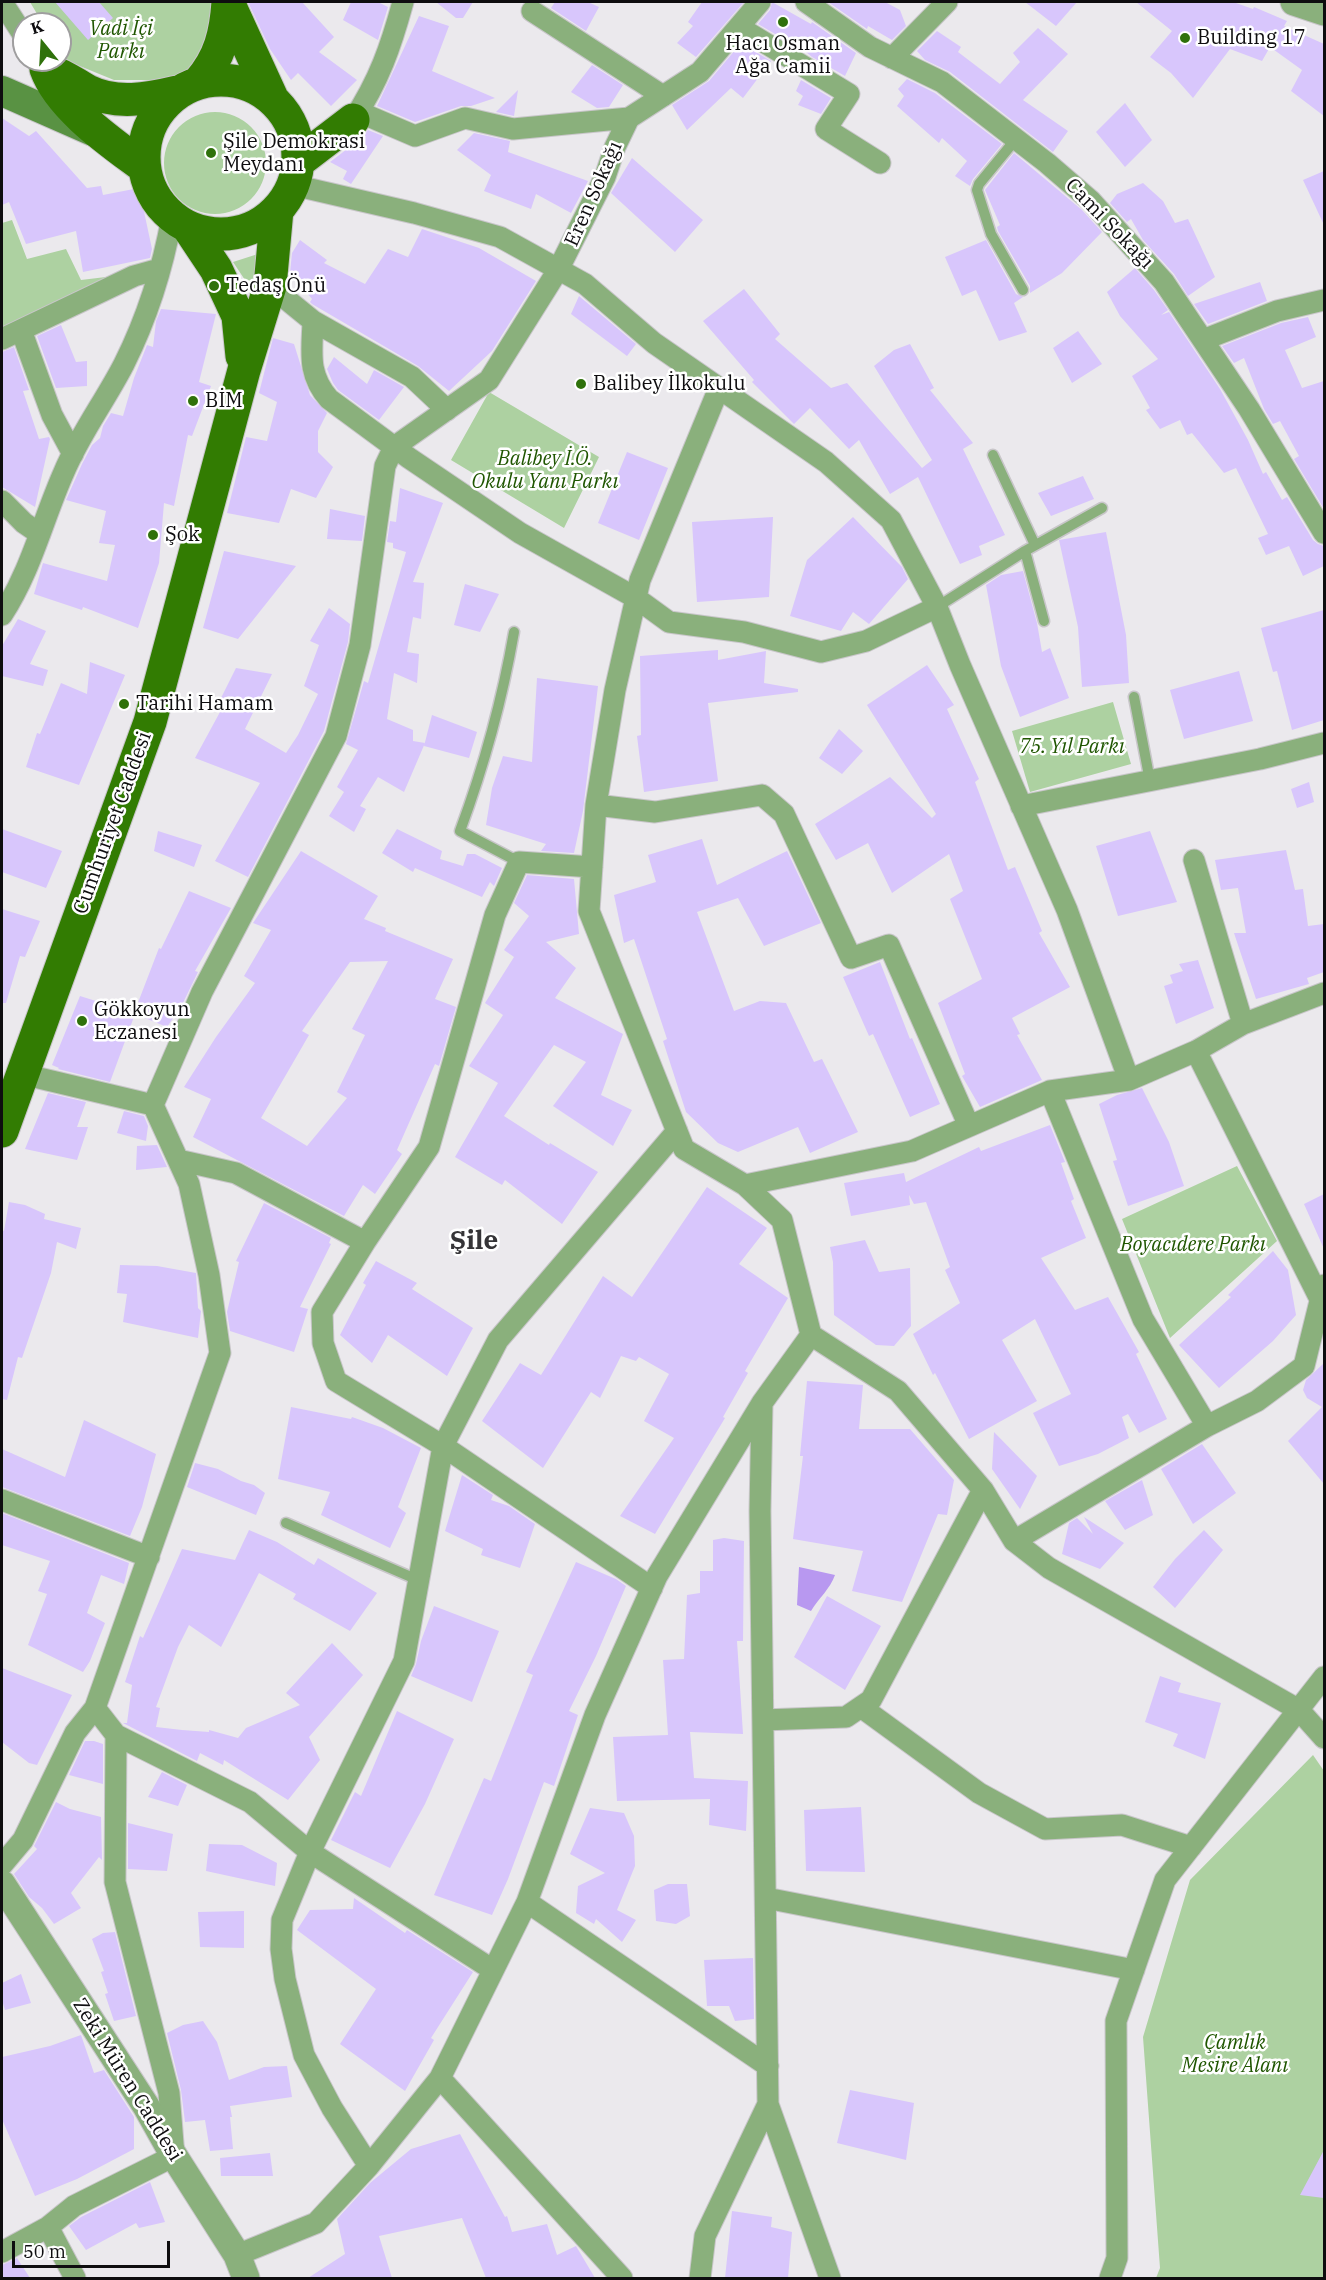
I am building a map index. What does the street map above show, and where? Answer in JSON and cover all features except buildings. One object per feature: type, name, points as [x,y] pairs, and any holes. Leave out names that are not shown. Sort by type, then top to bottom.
[{"type":"main road","points":[[228,2],[226,27],[220,50],[210,69],[161,107],[150,125],[144,146],[144,167],[150,188],[159,204],[180,222],[206,233],[226,234],[245,230],[262,222],[290,185],[356,116]]},
{"type":"main road","points":[[228,2],[296,138],[290,185]]},
{"type":"main road","points":[[4,93],[33,84],[39,72]]},
{"type":"main road","points":[[46,72],[51,84],[99,133],[144,167]]},
{"type":"main road","points":[[56,72],[92,93],[123,100],[155,97],[225,79],[250,85],[279,107],[356,116]]},
{"type":"main road","points":[[4,93],[99,133]]},
{"type":"main road","name":"Cumhuriyet Caddesi","points":[[2,1131],[150,722],[244,370],[270,286],[290,185]]},
{"type":"main road","name":"Cumhuriyet Caddesi","points":[[180,222],[216,269],[238,316],[244,370]]},
{"type":"street","points":[[2,2],[12,17]]},
{"type":"street","points":[[404,2],[387,58],[356,116],[415,136],[465,118],[513,129],[629,118],[700,72],[760,2]]},
{"type":"street","name":"Cami Sokağı","points":[[806,2],[870,47],[942,82],[1091,201],[1164,282],[1249,409],[1324,533]]},
{"type":"street","points":[[892,58],[947,2]]},
{"type":"street","points":[[1294,2],[1324,12]]},
{"type":"street","points":[[532,11],[663,96]]},
{"type":"street","points":[[739,27],[849,94],[826,129],[880,163]]},
{"type":"street","name":"Eren Sokağı","points":[[394,447],[489,380],[558,270],[605,177],[615,147],[629,118]]},
{"type":"street","points":[[290,185],[414,213],[500,237],[585,284],[654,343],[826,462],[891,520],[937,607],[1066,910],[1129,1080]]},
{"type":"street","points":[[2,615],[19,583],[73,453],[131,348],[148,309],[159,269],[180,222]]},
{"type":"street","points":[[73,453],[11,334],[134,276],[159,269]]},
{"type":"street","points":[[270,286],[313,321],[403,371],[447,410]]},
{"type":"street","points":[[1203,340],[1278,312],[1324,300]]},
{"type":"street","points":[[313,321],[311,359],[313,376],[319,388],[329,399],[394,447],[520,533],[636,598],[669,622],[744,632],[821,652],[866,641],[937,607]]},
{"type":"street","points":[[719,388],[640,580],[615,690],[596,805],[589,911],[684,1149],[746,1185],[782,1220],[811,1335],[898,1391],[983,1490],[1014,1541],[1049,1568],[1299,1710],[1324,1738]]},
{"type":"street","points":[[2,1864],[23,1840],[75,1733],[95,1708],[220,1353],[209,1275],[189,1184],[153,1105],[202,992],[336,736],[360,645],[385,466],[394,447]]},
{"type":"street","points":[[2,501],[24,523],[40,534]]},
{"type":"street","points":[[1021,806],[1260,759],[1324,743]]},
{"type":"street","points":[[596,805],[655,812],[762,795],[784,814],[851,958],[889,945],[969,1126]]},
{"type":"street","points":[[1194,860],[1243,1024]]},
{"type":"street","points":[[592,867],[519,862],[495,915],[429,1147],[365,1242],[322,1312],[323,1343],[336,1381],[443,1446],[652,1588]]},
{"type":"street","points":[[746,1185],[912,1151],[1050,1091],[1129,1080],[1196,1051],[1243,1024],[1324,993]]},
{"type":"street","points":[[1014,1541],[1207,1426],[1257,1401],[1304,1366],[1322,1292],[1196,1051]]},
{"type":"street","points":[[22,1074],[153,1105]]},
{"type":"street","points":[[1050,1091],[1143,1320],[1207,1426]]},
{"type":"street","points":[[369,2166],[332,2108],[304,2055],[285,1979],[281,1949],[282,1920],[310,1852],[404,1661],[443,1446],[498,1340],[677,1131]]},
{"type":"street","points":[[178,1160],[236,1173],[365,1242]]},
{"type":"street","points":[[242,2267],[316,2223],[369,2166],[440,2078],[527,1902],[595,1715],[652,1588],[762,1402],[811,1335]]},
{"type":"street","points":[[762,1402],[760,1511],[768,2104],[830,2278]]},
{"type":"street","points":[[763,1719],[846,1717],[871,1700],[983,1490]]},
{"type":"street","points":[[2,1500],[149,1557]]},
{"type":"street","points":[[1110,2278],[1117,2258],[1116,2021],[1165,1880],[1324,1677]]},
{"type":"street","points":[[861,1707],[979,1793],[1045,1829],[1122,1825],[1191,1846]]},
{"type":"street","points":[[95,1708],[116,1735],[250,1802],[310,1852],[493,1970]]},
{"type":"street","points":[[2,2253],[48,2228],[74,2206],[174,2156],[169,2093],[115,1881],[116,1735]]},
{"type":"street","name":"Zeki Müren Caddesi","points":[[2,1884],[146,2106],[242,2267]]},
{"type":"street","points":[[765,1898],[1134,1970]]},
{"type":"street","points":[[527,1902],[768,2066]]},
{"type":"street","points":[[440,2078],[622,2278]]},
{"type":"street","points":[[700,2278],[705,2236],[768,2104]]},
{"type":"street","points":[[48,2228],[75,2278]]},
{"type":"lane","points":[[1016,139],[979,184],[977,190],[991,234],[1023,290]]},
{"type":"lane","points":[[993,455],[1030,548],[1044,621]]},
{"type":"lane","points":[[937,607],[1030,548],[1101,508]]},
{"type":"lane","points":[[514,632],[493,734],[478,783],[459,831],[519,862]]},
{"type":"lane","points":[[1134,697],[1150,781]]},
{"type":"lane","points":[[286,1523],[418,1580]]},
{"type":"green space","name":"Vadi İçi Parkı","points":[[30,2],[211,2],[213,27],[199,63],[170,80],[114,80],[72,63],[72,12],[36,12]]},
{"type":"green space","points":[[215,112],[234,116],[251,127],[262,144],[266,163],[262,182],[251,199],[234,210],[215,214],[196,210],[179,199],[168,182],[164,163],[168,144],[179,127],[196,116]]},
{"type":"green space","points":[[12,220],[27,259],[66,249],[81,280],[114,276],[2,329],[2,223]]},
{"type":"green space","points":[[261,253],[257,298],[233,262]]},
{"type":"green space","name":"Balibey İ.Ö. Okulu Yanı Parkı","points":[[489,392],[599,457],[564,528],[451,460]]},
{"type":"green space","name":"75. Yıl Parkı","points":[[1113,702],[1131,764],[1030,792],[1012,731]]},
{"type":"green space","name":"Boyacıdere Parkı","points":[[1237,1166],[1277,1241],[1170,1338],[1122,1219]]},
{"type":"green space","name":"Çamlık Mesire Alanı","points":[[1313,1755],[1324,1771],[1324,2278],[1156,2278],[1160,2268],[1143,2037],[1190,1880]]},
{"type":"shaded area","points":[[799,1567],[835,1575],[811,1611],[797,1605]]},
{"type":"place","name":"Hacı Osman Ağa Camii","points":[[783,22]]},
{"type":"place","name":"Building 17","points":[[1185,38]]},
{"type":"place","name":"Şile Demokrasi Meydanı","points":[[211,153]]},
{"type":"place","name":"Tedaş Önü","points":[[214,286]]},
{"type":"place","name":"Balibey İlkokulu","points":[[581,384]]},
{"type":"place","name":"BİM","points":[[193,401]]},
{"type":"place","name":"Şok","points":[[153,535]]},
{"type":"place","name":"Tarihi Hamam","points":[[124,704]]},
{"type":"place","name":"Gökkoyun Eczanesi","points":[[82,1021]]},
{"type":"district","name":"Şile","points":[[474,1241]]}]
